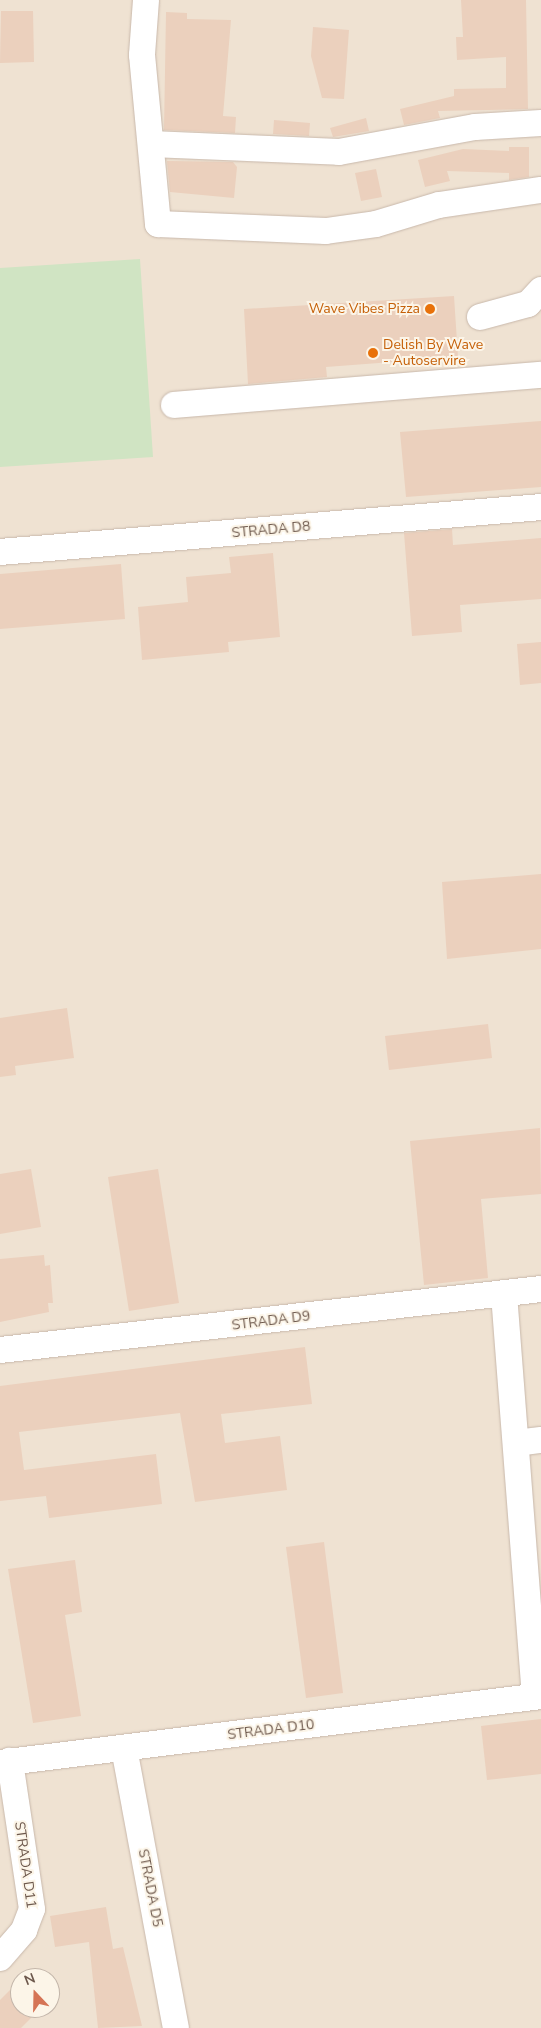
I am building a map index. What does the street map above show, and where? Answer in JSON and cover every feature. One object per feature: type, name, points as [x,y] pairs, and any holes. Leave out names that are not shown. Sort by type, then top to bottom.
[{"type":"street","points":[[146,0],[142,55],[158,224],[326,231],[376,224],[439,205],[541,190]]},
{"type":"street","points":[[150,144],[339,152],[475,127],[541,123]]},
{"type":"street","points":[[480,317],[528,304],[541,290]]},
{"type":"street","points":[[174,405],[541,375]]},
{"type":"street","name":"STRADA D8","points":[[0,552],[541,507]]},
{"type":"street","name":"STRADA D9","points":[[0,1350],[541,1289]]},
{"type":"street","points":[[504,1294],[528,1441],[538,1696]]},
{"type":"street","name":"STRADA D10","points":[[5,1762],[538,1696]]},
{"type":"street","name":"STRADA D5","points":[[124,1748],[176,2028]]},
{"type":"street","name":"STRADA D11","points":[[0,1958],[24,1930],[32,1908],[5,1762]]},
{"type":"shaded area","points":[[0,0],[541,0],[541,2028],[0,2028]]},
{"type":"green space","points":[[140,259],[153,457],[0,467],[0,268]]},
{"type":"building","points":[[461,0],[526,0],[528,109],[438,111],[440,118],[404,125],[400,109],[454,96],[454,89],[506,88],[506,57],[457,60],[456,37],[463,37]]},
{"type":"building","points":[[1,11],[33,11],[34,62],[0,63]]},
{"type":"building","points":[[166,12],[187,13],[187,19],[231,20],[223,116],[236,117],[235,133],[164,130]]},
{"type":"building","points":[[313,27],[349,30],[344,99],[322,98],[311,56]]},
{"type":"building","points":[[366,118],[369,131],[333,137],[330,128]]},
{"type":"building","points":[[274,120],[310,123],[309,136],[273,134]]},
{"type":"building","points":[[509,147],[529,147],[529,177],[509,180],[509,173],[447,171],[450,181],[425,187],[418,160],[463,149],[509,151]]},
{"type":"building","points":[[167,161],[233,162],[237,167],[234,198],[170,192]]},
{"type":"building","points":[[376,169],[382,197],[361,201],[355,173]]},
{"type":"building","points":[[454,296],[458,357],[326,367],[327,377],[248,384],[244,309]]},
{"type":"building","points":[[541,421],[541,487],[406,497],[400,432]]},
{"type":"building","points":[[452,529],[453,545],[541,538],[541,599],[460,605],[462,632],[412,636],[404,533]]},
{"type":"building","points":[[273,553],[280,637],[228,642],[229,652],[142,660],[138,607],[188,602],[186,577],[231,573],[229,557]]},
{"type":"building","points":[[121,564],[125,619],[0,629],[0,574]]},
{"type":"building","points":[[541,642],[541,683],[520,685],[517,644]]},
{"type":"building","points":[[541,874],[541,949],[447,959],[442,882]]},
{"type":"building","points":[[67,1008],[74,1058],[15,1066],[16,1075],[0,1077],[0,1018]]},
{"type":"building","points":[[488,1024],[492,1058],[389,1070],[385,1036]]},
{"type":"building","points":[[540,1128],[541,1194],[481,1199],[488,1278],[424,1285],[410,1141]]},
{"type":"building","points":[[31,1169],[41,1227],[0,1234],[0,1174]]},
{"type":"building","points":[[158,1169],[179,1303],[129,1311],[108,1177]]},
{"type":"building","points":[[44,1255],[45,1266],[50,1265],[53,1303],[48,1303],[49,1312],[0,1322],[0,1259]]},
{"type":"building","points":[[305,1347],[312,1404],[221,1414],[225,1443],[280,1436],[287,1490],[195,1502],[180,1413],[19,1432],[24,1470],[156,1454],[162,1504],[49,1518],[46,1496],[0,1501],[0,1386]]},
{"type":"building","points":[[324,1542],[343,1693],[306,1698],[286,1547]]},
{"type":"building","points":[[75,1560],[82,1612],[65,1615],[81,1716],[33,1723],[8,1569]]},
{"type":"building","points":[[541,1719],[541,1774],[487,1780],[481,1726]]},
{"type":"building","points":[[106,1907],[113,1949],[123,1947],[142,2026],[98,2028],[89,1942],[55,1947],[50,1916]]},
{"type":"building","points":[[10,1990],[10,2018],[31,2018],[21,2028],[0,2028],[0,2000]]},
{"type":"place","name":"Wave Vibes Pizza","points":[[430,309]]},
{"type":"place","name":"Delish By Wave - Autoservire","points":[[373,353]]}]
